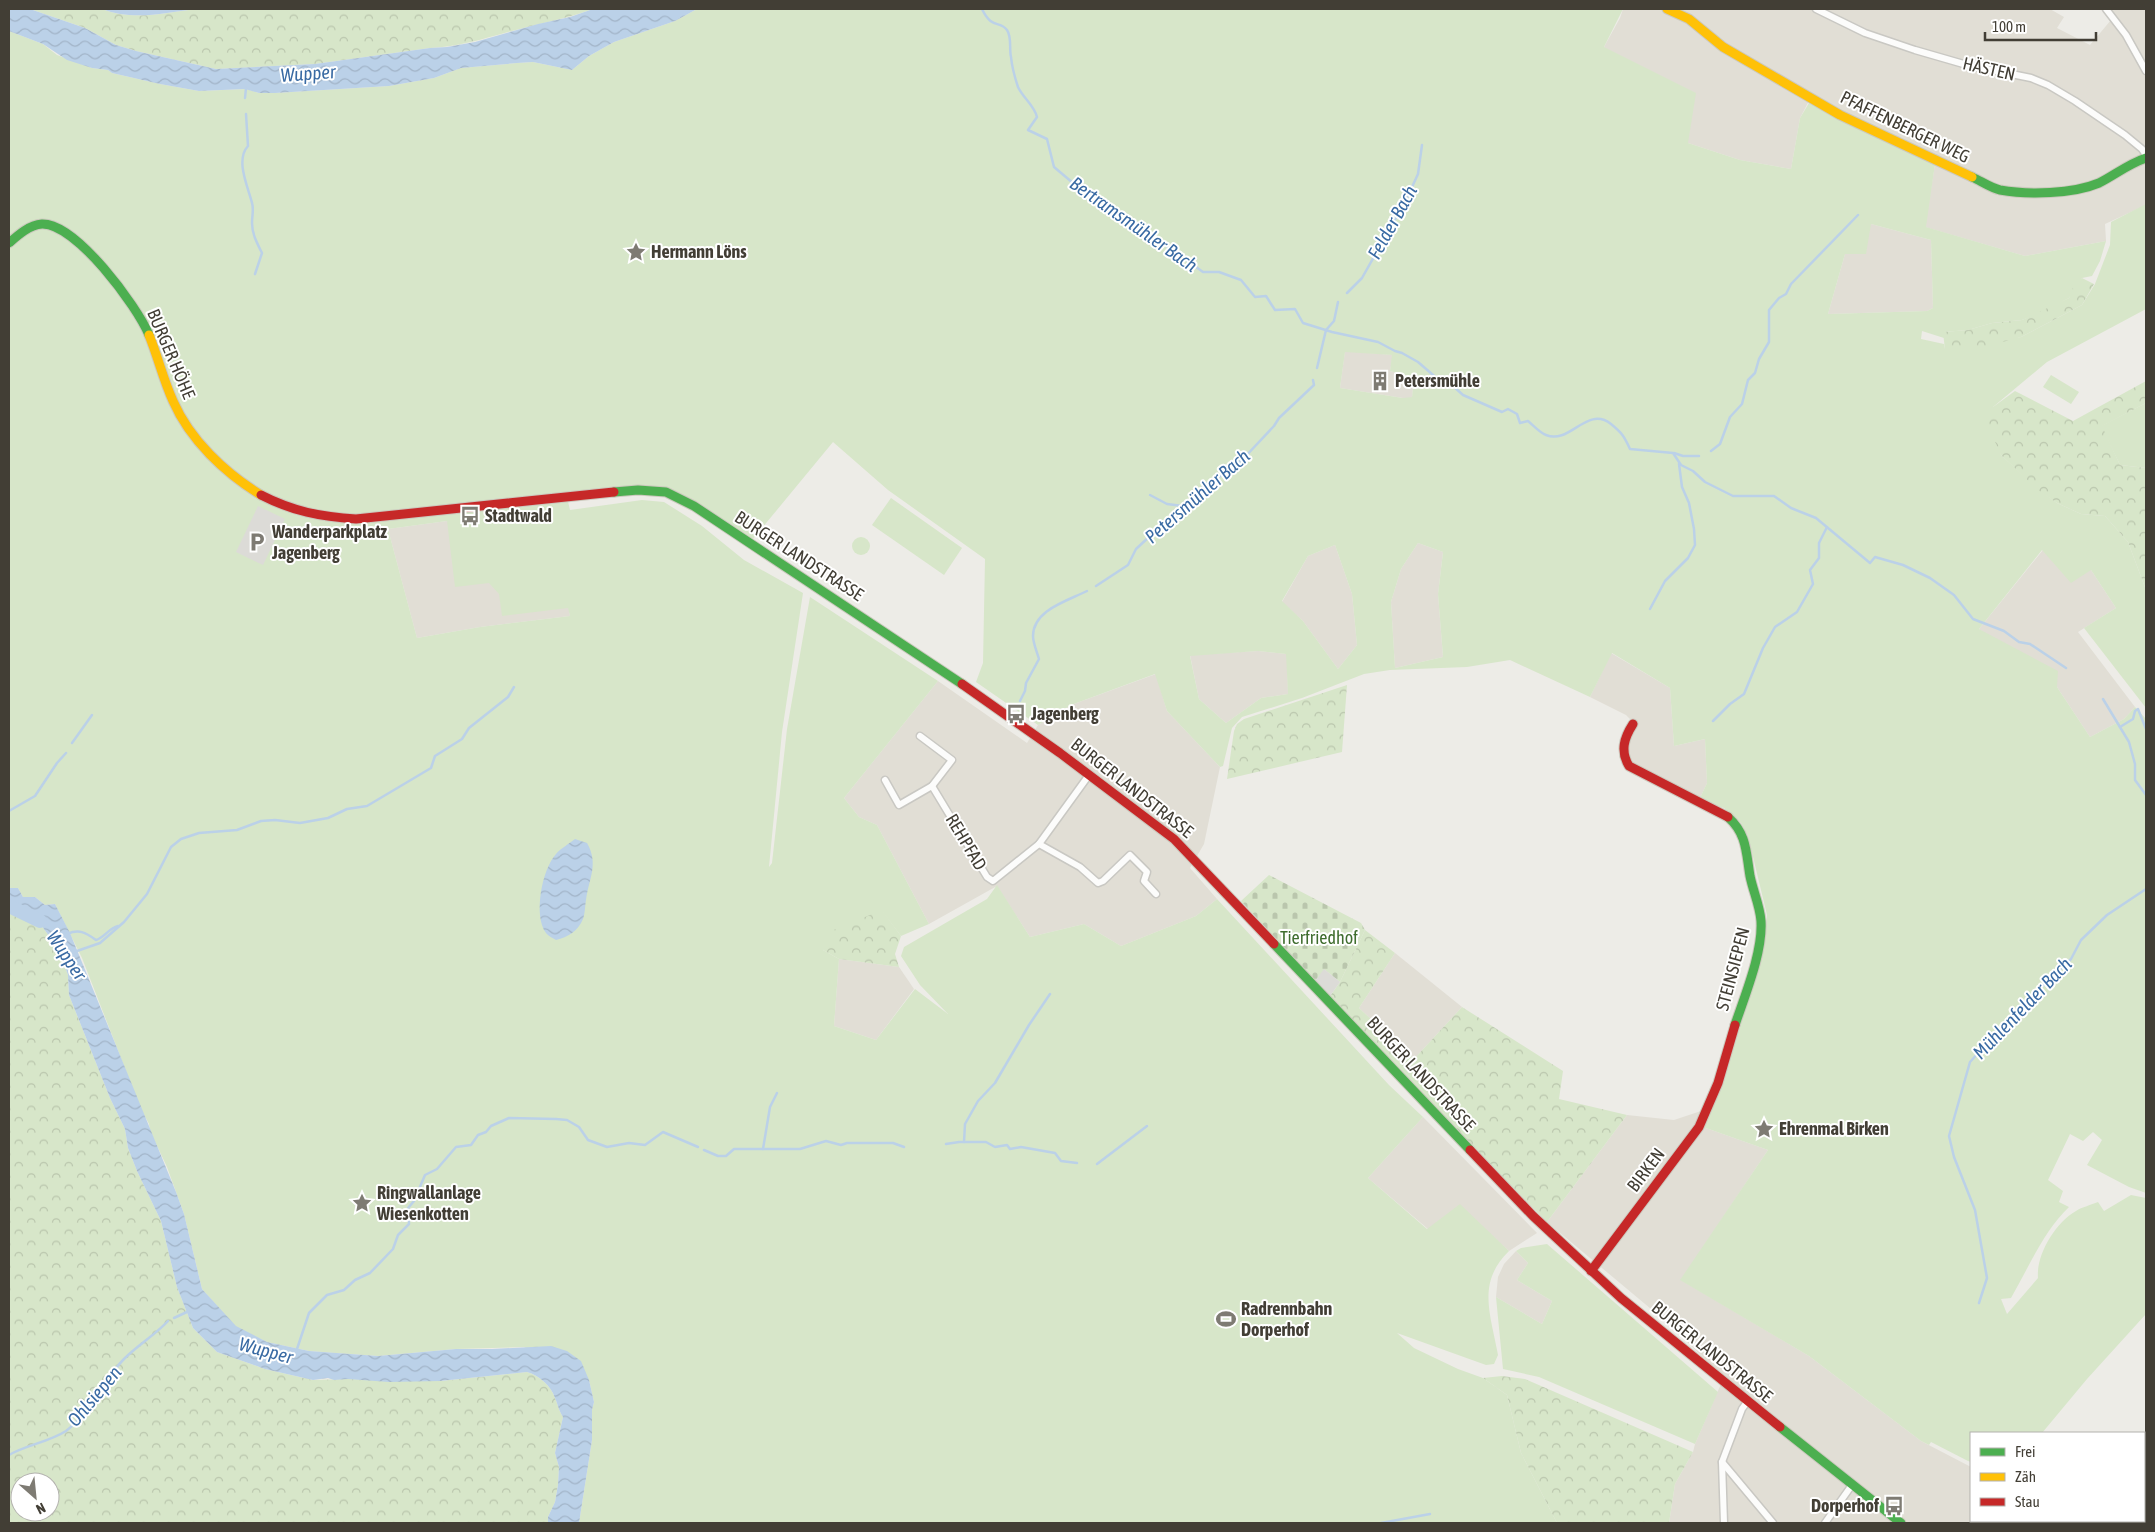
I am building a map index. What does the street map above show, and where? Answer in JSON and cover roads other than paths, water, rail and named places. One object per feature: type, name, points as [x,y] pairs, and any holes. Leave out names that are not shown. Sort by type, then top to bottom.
[{"type":"main road","name":"PFAFFENBERGER WEG","points":[[1667,9],[1689,19],[1723,47],[1840,115],[2000,190],[2049,193],[2083,189],[2146,157]]},
{"type":"main road","name":"BURGER HÖHE","points":[[9,243],[29,227],[44,224],[62,231],[90,255],[121,290],[141,318],[150,337],[168,392],[188,426],[208,451],[232,475],[254,492],[276,504]]},
{"type":"main road","name":"BURGER LANDSTRASSE","points":[[276,504],[317,516],[356,519],[638,490],[666,492],[694,506],[881,629],[1089,775],[1184,847],[1527,1209],[1590,1272],[1643,1319],[1901,1523]]},
{"type":"main road","name":"STEINSIEPEN","points":[[1633,724],[1623,743],[1624,757],[1628,766],[1727,816],[1738,826],[1746,845],[1750,876],[1760,913],[1761,935],[1718,1082]]},
{"type":"main road","name":"BIRKEN","points":[[1590,1272],[1699,1127],[1718,1082]]},
{"type":"street","name":"HÄSTEN","points":[[1816,9],[1865,33],[1907,48],[1967,65],[2031,78],[2048,85],[2076,100],[2125,135],[2142,149],[2146,157]]},
{"type":"street","points":[[2106,9],[2126,35],[2146,71]]},
{"type":"street","points":[[2112,9],[2114,18]]},
{"type":"street","points":[[885,780],[899,805],[932,786],[952,760],[920,736]]},
{"type":"street","name":"REHPFAD","points":[[932,786],[990,880],[993,881],[1038,844],[1089,775]]},
{"type":"street","points":[[1038,844],[1080,867],[1093,881],[1098,883],[1103,881],[1130,855],[1146,872],[1144,881],[1156,894]]},
{"type":"street","points":[[1724,1523],[1722,1462],[1742,1409],[1747,1402]]},
{"type":"street","points":[[1722,1462],[1773,1523]]},
{"type":"street","points":[[1826,1523],[1852,1485]]},
{"type":"water","points":[[9,9],[30,9],[85,28],[116,45],[216,69],[315,64],[447,47],[475,42],[570,17],[593,9],[697,9],[675,21],[614,42],[589,56],[572,70],[533,62],[517,63],[461,68],[434,78],[389,86],[259,93],[245,89],[199,91],[112,73],[108,70],[92,68],[67,60],[43,44],[9,31]]},
{"type":"water","points":[[102,9],[195,9],[160,14],[125,15]]},
{"type":"water","points":[[575,839],[587,843],[591,851],[593,864],[584,915],[581,923],[575,930],[565,937],[556,940],[547,934],[540,916],[543,881],[551,861],[558,852]]},
{"type":"water","points":[[9,888],[18,888],[23,897],[35,897],[45,905],[55,904],[70,933],[176,1192],[184,1214],[202,1289],[236,1326],[267,1342],[309,1351],[378,1356],[456,1349],[551,1346],[567,1351],[581,1361],[589,1380],[594,1402],[592,1410],[592,1440],[579,1523],[548,1523],[548,1517],[555,1502],[558,1485],[559,1467],[555,1453],[563,1417],[551,1389],[536,1376],[527,1372],[440,1381],[389,1382],[348,1379],[334,1380],[328,1378],[313,1380],[265,1369],[217,1352],[193,1328],[177,1287],[161,1221],[137,1171],[128,1148],[125,1129],[110,1098],[69,995],[68,975],[59,950],[39,922],[15,908],[9,907]]},
{"type":"waterway","name":"Bertramsmühler Bach","points":[[982,9],[989,20],[1002,25],[1009,33],[1010,54],[1018,87],[1037,117],[1028,130],[1047,139],[1054,167],[1092,199],[1129,219],[1203,272],[1219,272],[1241,280],[1255,297],[1266,296],[1275,310],[1295,309],[1303,323],[1332,332],[1378,342],[1402,353],[1418,362],[1440,381],[1453,386],[1463,395],[1502,412],[1508,409],[1517,414],[1520,423],[1528,421],[1546,435],[1555,437],[1563,435],[1586,422],[1602,419],[1620,432],[1630,449],[1673,453],[1681,465],[1693,471],[1705,482],[1733,496],[1774,496],[1791,508],[1816,518],[1870,563],[1875,557],[1903,565],[1930,578],[1954,595],[1973,619],[2004,631],[2019,642],[2030,644],[2066,668]]},
{"type":"waterway","points":[[245,98],[246,88]]},
{"type":"waterway","points":[[246,114],[248,146],[244,152],[242,166],[253,205],[253,231],[262,253],[255,274]]},
{"type":"waterway","name":"Felder Bach","points":[[1347,293],[1362,278],[1406,200],[1418,174],[1422,145]]},
{"type":"waterway","points":[[1711,451],[1720,444],[1730,417],[1742,404],[1748,380],[1755,373],[1759,359],[1769,342],[1769,310],[1779,298],[1786,294],[1791,284],[1858,215]]},
{"type":"waterway","name":"Bertramsmühler Bach","points":[[1317,368],[1326,330],[1334,321],[1338,302]]},
{"type":"waterway","name":"Petersmühler Bach","points":[[1096,586],[1128,565],[1136,549],[1150,536],[1175,520],[1183,506],[1206,484],[1226,473],[1243,459],[1274,426],[1279,418],[1314,385],[1313,380]]},
{"type":"waterway","points":[[1674,453],[1683,456],[1699,456]]},
{"type":"waterway","points":[[1650,609],[1665,581],[1688,558],[1695,545],[1689,503],[1682,487],[1679,464]]},
{"type":"waterway","points":[[1150,495],[1167,504],[1183,506]]},
{"type":"waterway","points":[[1713,721],[1730,704],[1744,694],[1763,648],[1775,627],[1797,612],[1813,584],[1810,570],[1819,558],[1819,543],[1827,527]]},
{"type":"waterway","name":"Petersmühler Bach","points":[[1020,701],[1025,691],[1026,683],[1039,659],[1034,645],[1034,627],[1039,619],[1052,608],[1087,591]]},
{"type":"waterway","points":[[77,951],[100,943],[124,922],[147,894],[171,847],[181,839],[199,833],[237,830],[261,821],[275,820],[300,823],[328,818],[347,809],[367,806],[431,768],[435,756],[462,739],[469,728],[508,697],[514,687]]},
{"type":"waterway","name":"Bertramsmühler Bach","points":[[2103,699],[2129,742],[2135,764],[2135,780],[2146,795]]},
{"type":"waterway","points":[[2120,727],[2133,719],[2135,711],[2138,709],[2146,729]]},
{"type":"waterway","points":[[72,743],[92,715]]},
{"type":"waterway","points":[[9,811],[35,796],[66,753]]},
{"type":"waterway","name":"Mühlenfelder Bach","points":[[1979,1303],[1987,1278],[1975,1210],[1954,1157],[1949,1136],[1970,1062],[2020,1007],[2071,959],[2081,940],[2107,915],[2146,889]]},
{"type":"waterway","name":"Wupper","points":[[9,906],[40,921]]},
{"type":"waterway","points":[[67,934],[82,932],[96,940],[118,926]]},
{"type":"waterway","points":[[964,1142],[965,1124],[978,1101],[995,1083],[1029,1025],[1050,994]]},
{"type":"waterway","points":[[763,1149],[770,1107],[777,1093]]},
{"type":"waterway","points":[[296,1352],[309,1313],[327,1295],[344,1290],[355,1280],[370,1273],[393,1249],[398,1235],[409,1224],[408,1208],[414,1201],[425,1175],[437,1169],[456,1147],[471,1145],[478,1135],[486,1132],[491,1126],[509,1118],[567,1120],[579,1127],[588,1140],[607,1147],[629,1143],[645,1145],[663,1132],[698,1147]]},
{"type":"waterway","points":[[1097,1164],[1147,1126]]},
{"type":"waterway","points":[[704,1150],[718,1156],[726,1156],[734,1149],[800,1149],[826,1141],[841,1145],[847,1143],[893,1143],[904,1147]]},
{"type":"waterway","points":[[946,1144],[986,1142],[995,1147],[1007,1145],[1010,1149],[1021,1147],[1055,1153],[1061,1161],[1077,1163]]},
{"type":"waterway","name":"Ohlsiepen","points":[[174,1318],[189,1311]]},
{"type":"waterway","name":"Ohlsiepen","points":[[9,1455],[66,1431],[82,1416],[124,1359],[168,1321]]},
{"type":"waterway","points":[[1381,1523],[1430,1514]]},
{"type":"place","name":"Hermann Löns","points":[[636,252]]},
{"type":"place","name":"Petersmühle","points":[[1380,381]]},
{"type":"place","name":"Stadtwald","points":[[470,516]]},
{"type":"place","name":"Wanderparkplatz Jagenberg","points":[[257,542]]},
{"type":"place","name":"Jagenberg","points":[[1016,714]]},
{"type":"place","name":"Ehrenmal Birken","points":[[1764,1129]]},
{"type":"place","name":"Ringwallanlage Wiesenkotten","points":[[362,1203]]},
{"type":"place","name":"Radrennbahn Dorperhof","points":[[1226,1319]]},
{"type":"place","name":"Dorperhof","points":[[1894,1506]]},
{"type":"park label","name":"Tierfriedhof","points":[[1319,938]]}]
